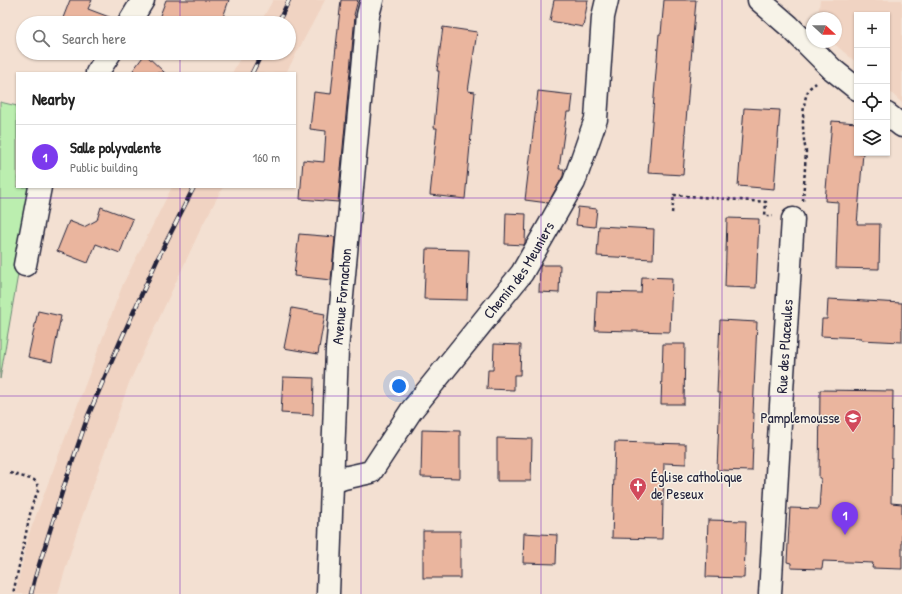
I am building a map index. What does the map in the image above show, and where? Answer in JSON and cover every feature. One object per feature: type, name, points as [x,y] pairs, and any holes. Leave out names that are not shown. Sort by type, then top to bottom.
[{"type":"street","points":[[133,16],[143,0]]},
{"type":"street","name":"Avenue Fornachon","points":[[328,594],[337,350],[368,15],[372,0]]},
{"type":"street","name":"Chemin des Meuniers","points":[[333,482],[371,472],[410,411],[522,273],[565,198],[574,182],[596,120],[603,17],[607,0]]},
{"type":"street","points":[[759,0],[789,26],[832,69],[854,87]]},
{"type":"street","points":[[98,72],[105,60]]},
{"type":"street","points":[[890,116],[902,126]]},
{"type":"street","points":[[25,265],[40,188]]},
{"type":"street","name":"Rue des Placeules","points":[[770,594],[793,219]]},
{"type":"path","points":[[672,213],[674,195],[766,202],[765,216],[793,219],[802,212],[806,151],[803,132],[803,114],[810,87],[819,81]]},
{"type":"path","points":[[10,473],[34,480],[37,483],[38,491],[32,504],[13,594]]},
{"type":"shaded area","points":[[273,0],[325,0],[296,54],[296,16],[264,16]]},
{"type":"shaded area","points":[[820,0],[902,0],[902,103],[890,92],[890,12],[854,12],[854,60],[839,48],[842,48],[842,12],[819,12]]},
{"type":"shaded area","points":[[239,60],[293,60],[287,72],[233,72]]},
{"type":"shaded area","points":[[171,188],[222,188],[203,224],[129,383],[76,534],[58,594],[15,594],[29,534],[123,284]]},
{"type":"green space","points":[[0,102],[16,106],[16,188],[33,188],[0,379]]},
{"type":"building","points":[[70,0],[92,0],[88,9],[106,16],[64,16]]},
{"type":"building","points":[[166,0],[229,0],[223,16],[160,16]]},
{"type":"building","points":[[341,0],[358,0],[354,15],[338,202],[300,199],[303,160],[324,162],[326,131],[310,129],[314,92],[331,94]]},
{"type":"building","points":[[554,0],[588,0],[583,27],[550,21]]},
{"type":"building","points":[[664,0],[696,0],[683,175],[648,173],[659,34],[661,34]]},
{"type":"building","points":[[443,27],[477,32],[468,91],[475,92],[465,199],[430,195],[437,128],[434,128],[439,71],[437,71]]},
{"type":"building","points":[[141,60],[151,60],[164,72],[132,72]]},
{"type":"building","points":[[538,91],[573,95],[571,112],[567,112],[559,169],[564,169],[563,176],[548,203],[525,200]]},
{"type":"building","points":[[744,108],[780,110],[774,189],[738,186]]},
{"type":"building","points":[[832,121],[854,123],[854,156],[863,156],[857,224],[880,224],[879,269],[836,268],[838,202],[825,201]]},
{"type":"building","points":[[101,207],[133,219],[120,253],[96,244],[88,263],[57,251],[69,221],[84,227],[97,220]]},
{"type":"building","points":[[578,207],[597,209],[595,227],[576,225]]},
{"type":"building","points":[[506,213],[526,214],[524,245],[505,244]]},
{"type":"building","points":[[727,218],[759,219],[756,288],[725,287]]},
{"type":"building","points":[[599,226],[654,229],[653,259],[597,256]]},
{"type":"building","points":[[299,234],[335,237],[331,280],[294,276]]},
{"type":"building","points":[[426,249],[469,250],[467,300],[424,299]]},
{"type":"building","points":[[541,265],[560,265],[559,293],[539,292]]},
{"type":"building","points":[[642,277],[672,278],[670,332],[595,330],[597,292],[641,293]]},
{"type":"building","points":[[828,299],[902,303],[902,342],[821,336],[822,319],[827,319]]},
{"type":"building","points":[[292,308],[325,314],[318,354],[284,348]]},
{"type":"building","points":[[38,311],[61,316],[52,362],[28,357]]},
{"type":"building","points":[[720,320],[757,322],[752,471],[717,470],[720,393],[717,393]]},
{"type":"building","points":[[494,344],[521,345],[520,375],[514,375],[514,390],[487,389],[488,370],[493,370]]},
{"type":"building","points":[[663,344],[685,344],[684,404],[661,404]]},
{"type":"building","points":[[283,377],[314,378],[313,415],[281,413]]},
{"type":"building","points":[[820,390],[893,391],[891,503],[902,504],[902,569],[872,568],[873,563],[823,561],[822,569],[791,568],[791,563],[787,562],[790,508],[819,509],[821,478],[819,478]]},
{"type":"building","points":[[422,430],[460,431],[460,478],[421,477]]},
{"type":"building","points":[[497,438],[532,439],[531,481],[497,481]]},
{"type":"building","name":"Église catholique de Peseux","points":[[615,442],[686,444],[686,464],[664,463],[662,539],[612,538]]},
{"type":"building","points":[[708,520],[746,521],[744,578],[706,577]]},
{"type":"building","points":[[423,531],[460,531],[460,578],[423,578]]},
{"type":"building","points":[[524,533],[557,535],[556,564],[523,563]]},
{"type":"railway","points":[[281,16],[289,0]]},
{"type":"railway","points":[[252,72],[258,60]]},
{"type":"railway","points":[[31,594],[63,489],[88,416],[158,258],[193,188]]},
{"type":"place","name":"Pamplemousse","points":[[853,433]]},
{"type":"place","name":"Église catholique de Peseux","points":[[638,501]]},
{"type":"place","name":"Salle polyvalente","points":[[845,535]]}]
